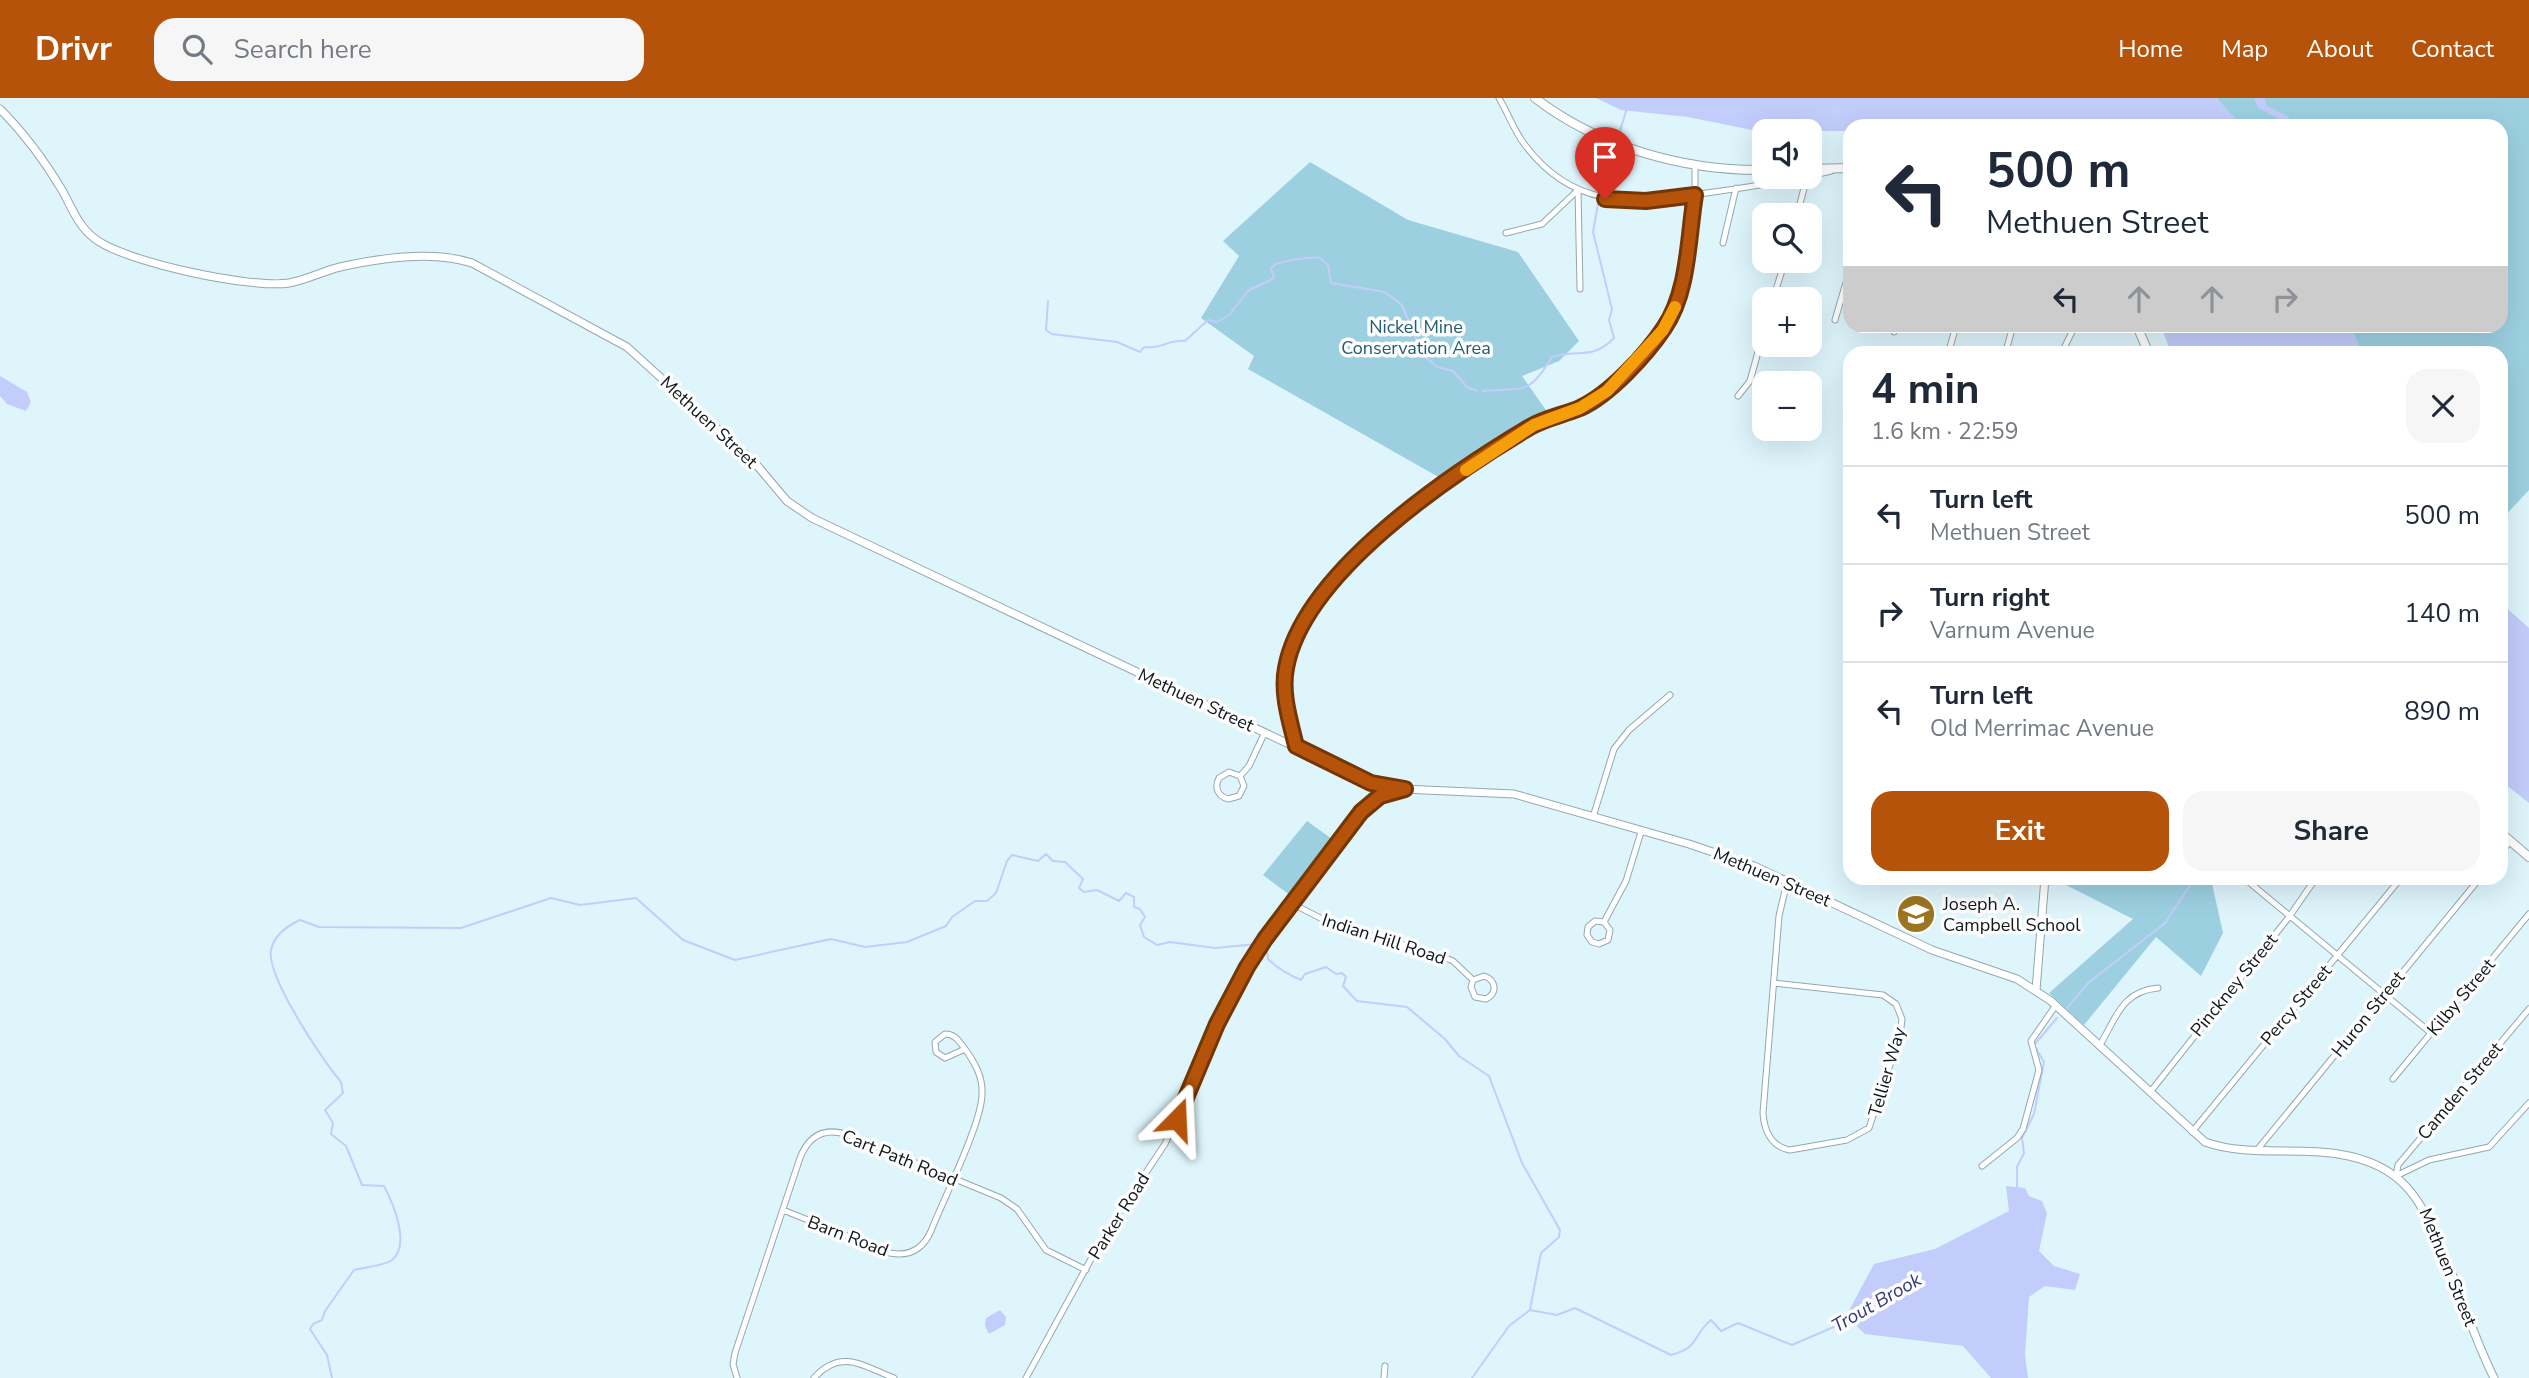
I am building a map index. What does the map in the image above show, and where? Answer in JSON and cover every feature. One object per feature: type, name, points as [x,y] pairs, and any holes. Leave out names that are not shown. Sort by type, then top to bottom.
[{"type":"main road","points":[[1535,98],[1596,135],[1646,153],[1695,165],[1752,169]]},
{"type":"main road","points":[[1822,169],[1843,169]]},
{"type":"main road","points":[[2510,841],[2529,858]]},
{"type":"street","points":[[1499,98],[1526,146],[1552,173],[1578,190],[1624,201],[1695,195],[1752,185]]},
{"type":"street","name":"Methuen Street","points":[[0,109],[26,138],[88,233],[103,245],[132,256],[243,281],[290,283],[339,267],[410,258],[450,257],[485,268],[633,351],[699,416],[755,463],[788,500],[811,518],[1371,783],[1405,789],[1514,794],[1735,858],[1932,950],[1994,970],[2036,990],[2101,1045],[2205,1142],[2222,1147],[2345,1155],[2371,1162],[2396,1175],[2425,1210],[2494,1378]]},
{"type":"street","points":[[1296,746],[1284,691],[1286,665],[1297,638],[1327,586],[1352,560],[1444,485],[1527,430],[1580,408],[1617,380],[1663,330],[1673,314],[1681,285],[1695,195],[1695,165]]},
{"type":"street","points":[[1822,173],[1843,169]]},
{"type":"street","points":[[1723,243],[1737,188]]},
{"type":"street","points":[[1506,233],[1542,224],[1578,190]]},
{"type":"street","points":[[1578,190],[1580,289]]},
{"type":"street","points":[[1835,320],[1843,293]]},
{"type":"street","points":[[1738,396],[1749,381],[1756,357]]},
{"type":"street","points":[[1593,817],[1614,749],[1629,730],[1670,695]]},
{"type":"street","points":[[1240,776],[1249,766],[1265,732]]},
{"type":"street","points":[[1232,772],[1240,776],[1244,786],[1239,796],[1231,799],[1221,795],[1216,784],[1220,776],[1232,772]]},
{"type":"street","name":"Parker Road","points":[[1028,1377],[1110,1225],[1164,1144],[1232,996],[1265,939],[1368,805],[1388,793],[1405,789]]},
{"type":"street","points":[[1604,922],[1626,881],[1641,832]]},
{"type":"street","name":"Tellier Way","points":[[1774,983],[1882,995],[1899,1008],[1902,1019],[1900,1035],[1872,1124],[1860,1135],[1795,1150],[1783,1149],[1767,1133],[1763,1113],[1780,905],[1787,882]]},
{"type":"street","points":[[2036,990],[2044,885]]},
{"type":"street","points":[[2251,885],[2431,1033]]},
{"type":"street","name":"Pinckney Street","points":[[2151,1091],[2289,917],[2311,885]]},
{"type":"street","name":"Percy Street","points":[[2192,1132],[2395,885]]},
{"type":"street","name":"Huron Street","points":[[2257,1150],[2474,885]]},
{"type":"street","name":"Indian Hill Road","points":[[1291,903],[1334,926],[1446,958],[1474,980]]},
{"type":"street","name":"Kilby Street","points":[[2393,1079],[2529,915]]},
{"type":"street","points":[[1597,921],[1604,922],[1610,930],[1608,940],[1599,944],[1592,942],[1587,934],[1589,925],[1597,921]]},
{"type":"street","name":"Indian Hill Road","points":[[1484,976],[1491,979],[1495,987],[1493,994],[1486,999],[1475,997],[1471,987],[1474,980],[1484,976]]},
{"type":"street","points":[[2101,1045],[2126,1002],[2139,990],[2158,988]]},
{"type":"street","points":[[1982,1166],[2017,1138],[2023,1129],[2039,1070],[2031,1041],[2056,1005]]},
{"type":"street","name":"Camden Street","points":[[2396,1175],[2398,1165],[2529,1009]]},
{"type":"street","points":[[952,1178],[982,1101],[980,1077],[965,1049],[950,1034],[940,1036],[935,1045],[938,1055],[945,1058],[965,1049]]},
{"type":"street","points":[[2396,1175],[2429,1160],[2489,1147],[2529,1103]]},
{"type":"street","name":"Cart Path Road","points":[[737,1378],[733,1364],[735,1353],[806,1145],[813,1138],[827,1132],[848,1135],[1012,1205],[1040,1245],[1086,1270]]},
{"type":"street","name":"Barn Road","points":[[783,1210],[883,1251],[904,1255],[917,1250],[929,1237],[952,1178]]},
{"type":"street","points":[[814,1378],[830,1364],[845,1360],[894,1378]]},
{"type":"street","points":[[1384,1378],[1385,1366]]},
{"type":"green space","points":[[2216,98],[2529,98],[2529,490],[2508,512],[2508,346],[2359,346],[2353,333],[2508,333],[2508,119],[2236,119]]},
{"type":"green space","name":"Nickel Mine Conservation Area","points":[[1310,162],[1408,220],[1518,252],[1579,341],[1559,361],[1522,376],[1548,413],[1521,425],[1442,479],[1248,369],[1254,356],[1201,318],[1239,256],[1223,241]]},
{"type":"green space","points":[[1307,821],[1332,839],[1291,896],[1263,875]]},
{"type":"green space","points":[[2066,885],[2212,885],[2223,933],[2201,976],[2156,937],[2084,1025],[2049,993],[2133,919]]},
{"type":"water","points":[[1596,98],[2216,98],[2236,119],[1843,119],[1843,131],[1822,131],[1822,119],[1752,119],[1752,130],[1688,117],[1621,110]]},
{"type":"water","points":[[2254,98],[2264,98],[2267,106],[2289,119],[2279,119],[2258,108]]},
{"type":"water","points":[[2164,333],[2353,333],[2359,346],[2168,346]]},
{"type":"water","points":[[0,376],[27,392],[31,402],[26,411],[7,404],[0,396]]},
{"type":"water","points":[[2508,609],[2529,628],[2529,803],[2508,786]]},
{"type":"water","points":[[2006,1186],[2025,1188],[2029,1196],[2042,1201],[2047,1213],[2039,1251],[2054,1266],[2080,1274],[2075,1290],[2045,1286],[2029,1297],[2025,1355],[2028,1378],[1991,1378],[1963,1346],[1865,1334],[1846,1316],[1874,1264],[1935,1249],[2009,1211]]},
{"type":"water","points":[[1000,1310],[1006,1317],[1005,1325],[989,1334],[985,1326],[986,1318]]},
{"type":"waterway","points":[[1619,134],[1627,108]]},
{"type":"waterway","points":[[1597,190],[1595,173],[1613,159],[1615,153]]},
{"type":"waterway","points":[[1483,391],[1524,388],[1537,379],[1552,357],[1592,352],[1614,338],[1609,320],[1612,309],[1593,232],[1598,204]]},
{"type":"waterway","points":[[1048,301],[1046,330],[1052,334],[1117,342],[1140,352],[1144,347],[1185,341],[1208,320],[1217,322],[1229,315],[1249,290],[1274,277],[1271,269],[1275,264],[1304,258],[1320,258],[1328,265],[1331,283],[1385,292],[1402,305],[1422,354],[1437,367],[1453,371],[1467,387],[1477,391]]},
{"type":"waterway","points":[[332,1378],[327,1355],[310,1329],[313,1324],[322,1320],[325,1311],[354,1270],[392,1260],[400,1244],[400,1234],[392,1203],[384,1186],[362,1185],[346,1146],[331,1134],[333,1123],[325,1110],[343,1093],[341,1082],[297,1018],[277,979],[271,950],[278,935],[300,920],[319,927],[461,928],[551,898],[580,905],[636,898],[683,940],[735,960],[831,939],[865,947],[907,942],[946,926],[952,917],[975,901],[987,901],[996,893],[1007,861],[1012,855],[1038,861],[1046,854],[1053,861],[1065,862],[1083,879],[1079,888],[1084,892],[1097,890],[1119,901],[1126,893],[1134,897],[1134,907],[1140,909],[1145,917],[1140,925],[1144,937],[1157,945],[1170,942],[1215,948],[1257,944]]},
{"type":"waterway","points":[[2067,1008],[2088,983],[2165,923],[2190,885]]},
{"type":"waterway","points":[[1267,950],[1268,959],[1272,963],[1301,980],[1305,974],[1326,967],[1346,977],[1343,986],[1357,1001],[1407,1007],[1445,1039],[1459,1056],[1489,1076],[1522,1163],[1560,1230],[1559,1237],[1541,1253],[1530,1309]]},
{"type":"waterway","points":[[2017,1188],[2017,1167],[2024,1153],[2022,1138],[2034,1114],[2044,1062],[2034,1045],[2057,1018]]},
{"type":"waterway","name":"Trout Brook","points":[[1472,1378],[1509,1326],[1530,1310],[1557,1315],[1575,1308],[1671,1355],[1691,1345],[1711,1320],[1721,1331],[1738,1323],[1792,1345],[1852,1319]]},
{"type":"slow traffic","points":[[1466,470],[1534,425],[1580,408],[1607,391],[1663,330],[1675,307]]},
{"type":"place","name":"Joseph A. Campbell School","points":[[1916,914]]},
{"type":"route","points":[[1177,1119],[1217,1024],[1265,939],[1361,812],[1380,796],[1405,789],[1385,788],[1371,783],[1296,746],[1284,682],[1289,654],[1312,609],[1340,570],[1444,485],[1534,425],[1580,408],[1607,391],[1655,340],[1673,314],[1681,285],[1695,195],[1646,201],[1605,199]]}]
